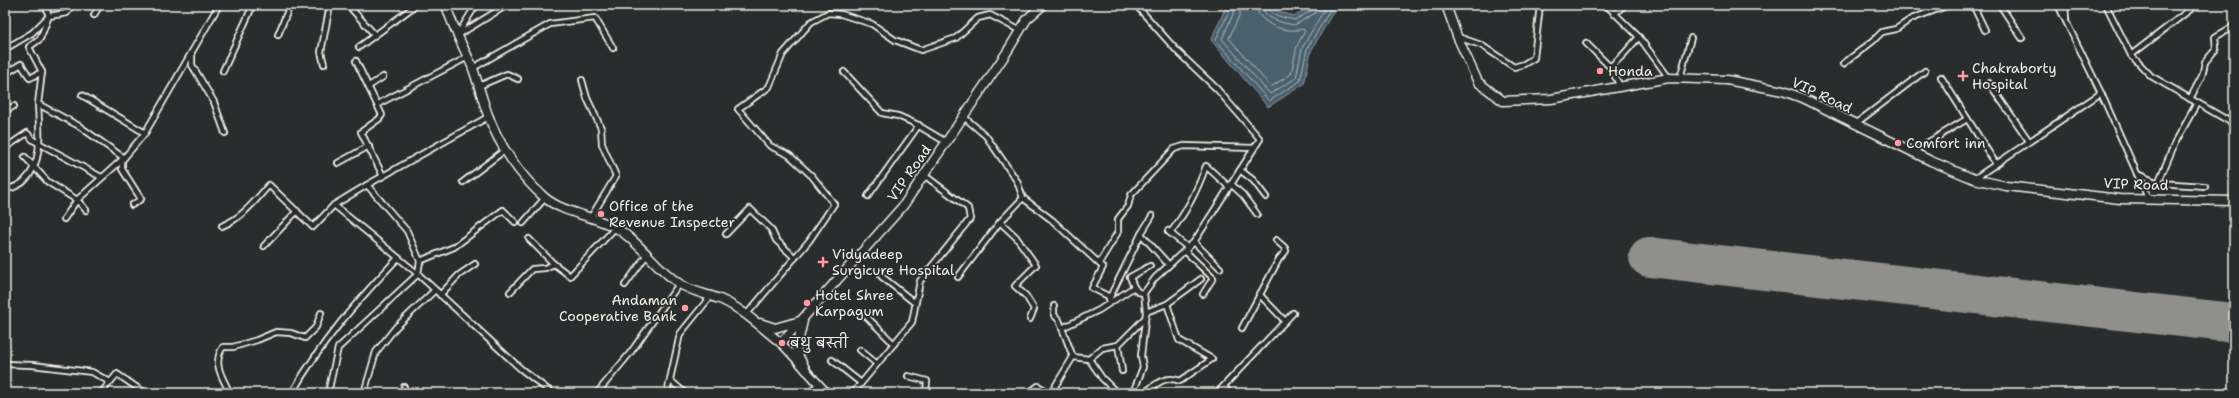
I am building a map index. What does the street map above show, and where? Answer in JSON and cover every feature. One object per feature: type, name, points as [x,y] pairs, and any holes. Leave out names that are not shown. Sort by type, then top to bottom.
[{"type":"highway","points":[[446,5],[473,68],[488,117],[505,150],[518,169],[545,198],[627,234],[646,256],[679,284],[721,300],[749,317],[781,343]]},
{"type":"highway","name":"VIP Road","points":[[781,343],[903,206],[964,116],[1019,30],[1027,19],[1043,5]]},
{"type":"highway","name":"VIP Road","points":[[1446,5],[1457,36],[1478,82],[1503,101],[1551,99],[1621,88],[1669,78],[1727,80],[1783,91],[1805,99],[1912,152],[1974,179],[2006,186],[2120,199],[2148,198],[2234,201]]},
{"type":"highway","points":[[749,317],[775,328],[803,320],[796,351],[806,370]]},
{"type":"main road","points":[[781,343],[827,393]]},
{"type":"street","points":[[5,187],[12,188],[25,180],[33,168],[40,142],[38,104],[42,72],[30,47],[40,39],[49,16],[47,11],[48,5]]},
{"type":"street","points":[[5,49],[32,33],[49,16],[67,13],[72,5]]},
{"type":"street","points":[[94,15],[99,5]]},
{"type":"street","points":[[64,219],[77,200],[101,177],[114,169],[145,133],[219,5]]},
{"type":"street","points":[[223,71],[254,5]]},
{"type":"street","points":[[278,35],[290,5]]},
{"type":"street","points":[[324,64],[321,52],[330,5]]},
{"type":"street","points":[[348,5],[375,35]]},
{"type":"street","points":[[406,5],[409,10]]},
{"type":"street","points":[[359,47],[416,5]]},
{"type":"street","points":[[458,35],[476,5]]},
{"type":"street","points":[[458,35],[507,5]]},
{"type":"street","points":[[1133,393],[1143,367],[1141,356],[1146,312],[1144,293],[1148,285],[1194,242],[1260,139],[1216,89],[1178,52],[1136,5]]},
{"type":"street","points":[[1457,36],[1481,45],[1514,67],[1524,64],[1534,58],[1540,5]]},
{"type":"street","points":[[1606,5],[1639,37],[1669,78]]},
{"type":"street","points":[[1614,14],[1625,5]]},
{"type":"street","points":[[1843,64],[1873,41],[1882,32],[1896,29],[1911,19],[1949,5]]},
{"type":"street","points":[[1973,5],[1985,30]]},
{"type":"street","points":[[2000,5],[2022,38]]},
{"type":"street","points":[[2058,5],[2101,93],[2148,198]]},
{"type":"street","points":[[2065,5],[2066,23]]},
{"type":"street","points":[[2106,5],[2131,55],[2151,76],[2234,124]]},
{"type":"street","points":[[2131,55],[2196,5]]},
{"type":"street","points":[[749,317],[809,242],[834,204],[812,176],[788,155],[770,146],[738,109],[769,88],[783,54],[811,22],[828,12],[841,14],[872,24],[895,40],[921,50],[956,38],[978,18],[990,15],[1019,30]]},
{"type":"street","points":[[473,68],[550,24],[595,18],[613,48]]},
{"type":"street","points":[[2190,99],[2202,76],[2205,62],[2216,49],[2215,37],[2234,26]]},
{"type":"street","points":[[1610,67],[1639,37]]},
{"type":"street","points":[[1680,78],[1691,38]]},
{"type":"street","points":[[1586,43],[1610,67],[1621,88]]},
{"type":"street","points":[[194,46],[191,58],[192,65],[214,102],[225,133]]},
{"type":"street","points":[[378,104],[468,57]]},
{"type":"street","points":[[356,61],[382,115],[379,119],[361,132],[383,176]]},
{"type":"street","points":[[5,74],[21,64],[30,78],[42,72]]},
{"type":"street","points":[[1855,124],[1925,71]]},
{"type":"street","points":[[844,72],[882,113],[898,116],[919,125],[946,142]]},
{"type":"street","points":[[478,86],[507,74],[518,79]]},
{"type":"street","points":[[1941,77],[1996,164]]},
{"type":"street","points":[[369,86],[383,78]]},
{"type":"street","points":[[582,80],[587,98],[600,128],[602,144],[616,176],[591,217]]},
{"type":"street","points":[[1989,83],[2029,141]]},
{"type":"street","points":[[1974,179],[2101,93]]},
{"type":"street","points":[[82,95],[145,133]]},
{"type":"street","points":[[2158,183],[2175,143],[2197,103]]},
{"type":"street","points":[[38,104],[79,126],[124,158]]},
{"type":"street","points":[[5,111],[14,106]]},
{"type":"street","points":[[964,116],[986,136],[1017,181],[1023,198],[1052,220],[1103,267],[1092,288],[1110,297]]},
{"type":"street","points":[[222,226],[234,221],[244,213],[269,185],[313,228],[334,205],[488,117]]},
{"type":"street","points":[[1912,152],[1967,119]]},
{"type":"street","points":[[868,196],[919,125]]},
{"type":"street","points":[[5,148],[27,133],[33,140],[40,142],[101,177]]},
{"type":"street","points":[[338,163],[369,146]]},
{"type":"street","points":[[1099,263],[1118,232],[1118,219],[1128,206],[1131,196],[1174,149],[1184,146],[1254,148]]},
{"type":"street","points":[[463,182],[505,150]]},
{"type":"street","points":[[25,157],[33,168],[48,182],[77,200],[86,210]]},
{"type":"street","points":[[124,158],[121,165],[122,169],[141,199],[132,205]]},
{"type":"street","points":[[1203,294],[1213,278],[1187,249],[1169,232],[1183,216],[1196,193],[1206,166],[1243,195],[1257,214]]},
{"type":"street","points":[[1240,170],[1253,180],[1266,197]]},
{"type":"street","points":[[2137,174],[2158,183],[2205,186]]},
{"type":"street","points":[[853,393],[912,322],[920,281],[970,220],[968,208],[924,175]]},
{"type":"street","points":[[328,393],[338,348],[418,274],[420,261],[407,232],[367,185]]},
{"type":"street","points":[[523,223],[545,198]]},
{"type":"street","points":[[958,277],[1000,222],[1023,198]]},
{"type":"street","points":[[334,205],[418,274],[440,296],[521,369],[552,393]]},
{"type":"street","points":[[726,234],[750,209],[771,229],[776,240],[795,258]]},
{"type":"street","points":[[420,261],[454,246],[504,210],[515,222]]},
{"type":"street","points":[[264,246],[297,211]]},
{"type":"street","points":[[1105,306],[1141,234],[1152,216]]},
{"type":"street","points":[[1000,222],[1016,237],[1036,265],[1015,286],[1026,296],[1034,309],[1030,319]]},
{"type":"street","points":[[529,239],[554,264],[570,276],[615,228]]},
{"type":"street","points":[[1141,234],[1169,265]]},
{"type":"street","points":[[1242,328],[1258,294],[1278,259],[1286,252],[1285,248],[1276,240]]},
{"type":"street","points":[[1194,242],[1220,268]]},
{"type":"street","points":[[625,285],[646,256]]},
{"type":"street","points":[[292,393],[313,358],[343,318],[398,258]]},
{"type":"street","points":[[440,296],[459,275],[475,264]]},
{"type":"street","points":[[510,292],[532,269],[545,268],[554,264]]},
{"type":"street","points":[[1144,293],[1138,292],[1130,277],[1150,266]]},
{"type":"street","points":[[882,276],[915,303]]},
{"type":"street","points":[[1146,312],[1167,304],[1201,279]]},
{"type":"street","points":[[597,393],[631,352],[679,284]]},
{"type":"street","points":[[1062,328],[1105,306],[1134,287]]},
{"type":"street","points":[[364,393],[376,352],[396,327],[435,290]]},
{"type":"street","points":[[1258,294],[1285,321]]},
{"type":"street","points":[[667,393],[671,381],[680,334],[710,297]]},
{"type":"street","points":[[1144,393],[1163,379],[1170,378],[1180,382],[1212,359],[1179,340],[1167,304]]},
{"type":"street","points":[[1054,306],[1054,315],[1062,328],[1073,357]]},
{"type":"street","points":[[230,393],[218,367],[218,355],[223,347],[233,347],[262,339],[276,332],[291,333],[305,338],[316,327],[321,312]]},
{"type":"street","points":[[1217,393],[1293,313]]},
{"type":"street","points":[[866,316],[894,344]]},
{"type":"street","points":[[1088,360],[1102,348],[1118,345],[1145,318]]},
{"type":"street","points":[[1118,345],[1122,371]]},
{"type":"street","points":[[860,350],[877,364]]},
{"type":"street","points":[[1073,357],[1088,360],[1102,378],[1117,393]]},
{"type":"street","points":[[1029,393],[1038,386],[1050,393],[1073,357]]},
{"type":"street","points":[[832,360],[861,384]]},
{"type":"street","points":[[5,364],[32,364],[92,372],[110,382]]},
{"type":"street","points":[[101,393],[117,374],[145,393]]},
{"type":"street","points":[[908,376],[927,381],[926,393]]},
{"type":"street","points":[[671,381],[685,393]]},
{"type":"street","points":[[809,393],[819,384]]},
{"type":"street","points":[[1224,386],[1229,393]]},
{"type":"street","points":[[403,393],[404,387]]},
{"type":"water","points":[[1225,5],[1269,5],[1279,12],[1295,16],[1312,5],[1337,5],[1311,51],[1304,84],[1268,107],[1211,40],[1225,9]]},
{"type":"runway","points":[[1649,257],[2234,323]]},
{"type":"place","name":"Honda","points":[[1600,71]]},
{"type":"place","name":"Chakraborty Hospital","points":[[1963,76]]},
{"type":"place","name":"Comfort inn","points":[[1898,143]]},
{"type":"place","name":"Office of the Revenue Inspecter","points":[[601,214]]},
{"type":"place","name":"Vidyadeep Surgicure Hospital","points":[[823,262]]},
{"type":"place","name":"Hotel Shree Karpagum","points":[[807,303]]},
{"type":"place","name":"Andaman Cooperative Bank","points":[[685,308]]},
{"type":"place","name":"बथु बस्ती","points":[[782,343]]}]
